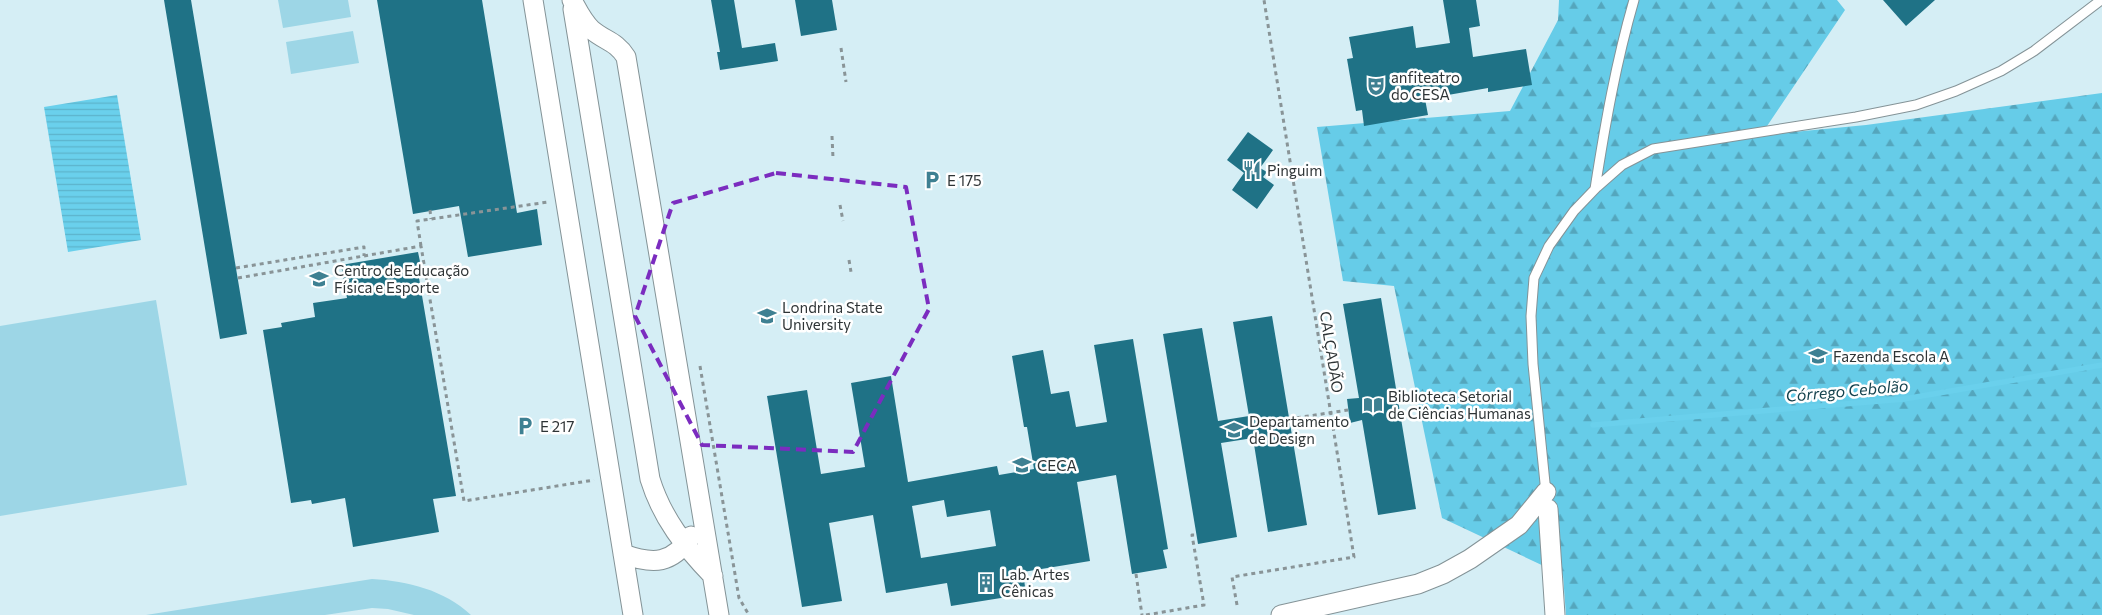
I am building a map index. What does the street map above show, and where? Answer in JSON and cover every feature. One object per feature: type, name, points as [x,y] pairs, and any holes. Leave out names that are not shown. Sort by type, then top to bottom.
[{"type":"street","points":[[533,0],[633,615]]},
{"type":"street","points":[[572,0],[583,21],[594,32],[620,48],[626,58],[719,615]]},
{"type":"street","points":[[572,0],[650,479],[663,513],[684,546],[713,576]]},
{"type":"street","points":[[1281,615],[1418,584],[1443,574],[1477,554],[1519,525],[1547,500]]},
{"type":"street","points":[[1547,500],[1555,615]]},
{"type":"street","points":[[623,554],[651,562],[675,554],[684,546],[703,517]]},
{"type":"lane","points":[[1595,189],[1606,113],[1620,47],[1634,0]]},
{"type":"lane","points":[[1547,500],[1533,364],[1531,316],[1534,278],[1548,246],[1574,211],[1595,189],[1622,165],[1653,149],[1856,117],[1916,105],[1956,91],[2001,71],[2034,51],[2100,0]]},
{"type":"path","name":"CALÇADÃO","points":[[1237,605],[1232,577],[1354,557],[1264,0]]},
{"type":"path","points":[[841,48],[846,82]]},
{"type":"path","points":[[832,136],[834,158]]},
{"type":"path","points":[[556,200],[418,221],[421,246],[464,501],[597,480]]},
{"type":"path","points":[[840,205],[843,221]]},
{"type":"path","points":[[430,210],[431,219]]},
{"type":"path","points":[[238,278],[421,246]]},
{"type":"path","points":[[236,268],[364,247],[364,256]]},
{"type":"path","points":[[849,260],[851,272]]},
{"type":"path","points":[[700,366],[739,598],[749,615]]},
{"type":"path","points":[[1290,419],[1348,410]]},
{"type":"path","points":[[1136,574],[1144,615],[1204,605],[1192,535],[1197,535]]},
{"type":"highlighted area","points":[[776,173],[906,187],[929,309],[853,452],[702,445],[635,316],[673,203]]},
{"type":"shaded area","name":"Londrina State University","points":[[0,0],[2102,0],[2102,615],[0,615]]},
{"type":"shaded area","points":[[278,0],[348,0],[351,17],[283,28]]},
{"type":"shaded area","points":[[353,31],[359,63],[291,74],[286,42]]},
{"type":"shaded area","points":[[117,95],[141,240],[68,252],[44,107]]},
{"type":"shaded area","points":[[156,300],[187,485],[0,516],[0,326]]},
{"type":"shaded area","points":[[372,579],[399,582],[425,588],[449,599],[471,615],[414,615],[388,609],[372,608],[325,615],[146,615]]},
{"type":"green space","name":"Fazenda Escola A","points":[[1559,0],[1837,0],[1845,10],[1761,135],[1866,125],[2102,93],[2102,615],[1566,615],[1563,575],[1442,518],[1394,286],[1343,281],[1317,127],[1510,111],[1558,20]]},
{"type":"building","points":[[164,0],[191,0],[247,334],[220,339]]},
{"type":"building","points":[[377,0],[482,0],[517,213],[537,209],[542,245],[468,257],[459,206],[413,214]]},
{"type":"building","points":[[711,0],[734,0],[742,48],[775,43],[778,61],[720,70],[717,52],[720,52]]},
{"type":"building","points":[[795,0],[832,0],[837,30],[801,36]]},
{"type":"building","points":[[1443,0],[1476,0],[1480,26],[1469,28],[1473,57],[1526,49],[1532,85],[1488,92],[1488,88],[1425,99],[1428,115],[1364,126],[1362,110],[1356,111],[1347,59],[1353,58],[1349,37],[1413,26],[1416,48],[1450,43]]},
{"type":"building","points":[[1883,0],[1935,0],[1906,26]]},
{"type":"building","name":"Pinguim","points":[[1248,132],[1273,150],[1260,168],[1267,172],[1263,177],[1274,185],[1257,209],[1232,190],[1244,173],[1227,160]]},
{"type":"building","points":[[418,252],[422,271],[418,272],[456,496],[433,499],[439,532],[353,547],[345,498],[312,504],[311,500],[291,503],[263,330],[282,327],[281,323],[315,317],[313,303],[347,298],[341,265]]},
{"type":"building","name":"Biblioteca Setorial de Ciências Humanas","points":[[1381,298],[1416,509],[1378,515],[1362,420],[1350,423],[1347,399],[1359,398],[1343,304]]},
{"type":"building","points":[[1272,316],[1307,525],[1268,532],[1253,438],[1221,443],[1237,537],[1198,544],[1163,334],[1202,328],[1218,421],[1249,416],[1233,322]]},
{"type":"building","points":[[1133,339],[1168,549],[1163,550],[1167,568],[1132,574],[1116,475],[1077,482],[1090,561],[1023,572],[1026,594],[951,606],[947,583],[886,593],[873,515],[829,523],[842,601],[802,607],[767,396],[807,390],[821,474],[865,467],[851,383],[891,376],[908,482],[997,466],[999,475],[1034,469],[1027,427],[1024,427],[1012,356],[1043,350],[1051,394],[1069,391],[1076,427],[1107,422],[1094,345]],"holes":[[[944,500],[947,517],[990,510],[996,546],[921,558],[912,506]]]},
{"type":"waterway","name":"Córrego Cebolão","points":[[1593,425],[1904,399],[2102,365]]},
{"type":"place","name":"anfiteatro do CESA","points":[[1376,86]]},
{"type":"place","name":"Pinguim","points":[[1252,170]]},
{"type":"place","name":"E 175","points":[[932,180]]},
{"type":"place","name":"Centro de Educação Física e Esporte","points":[[319,279]]},
{"type":"place","name":"Londrina State University","points":[[767,316]]},
{"type":"place","name":"Fazenda Escola A","points":[[1818,356]]},
{"type":"place","name":"Biblioteca Setorial de Ciências Humanas","points":[[1373,405]]},
{"type":"place","name":"E 217","points":[[525,426]]},
{"type":"place","name":"Departamento de Design","points":[[1234,430]]},
{"type":"place","name":"CECA","points":[[1022,465]]},
{"type":"place","name":"Lab. Artes Cênicas","points":[[986,583]]}]
